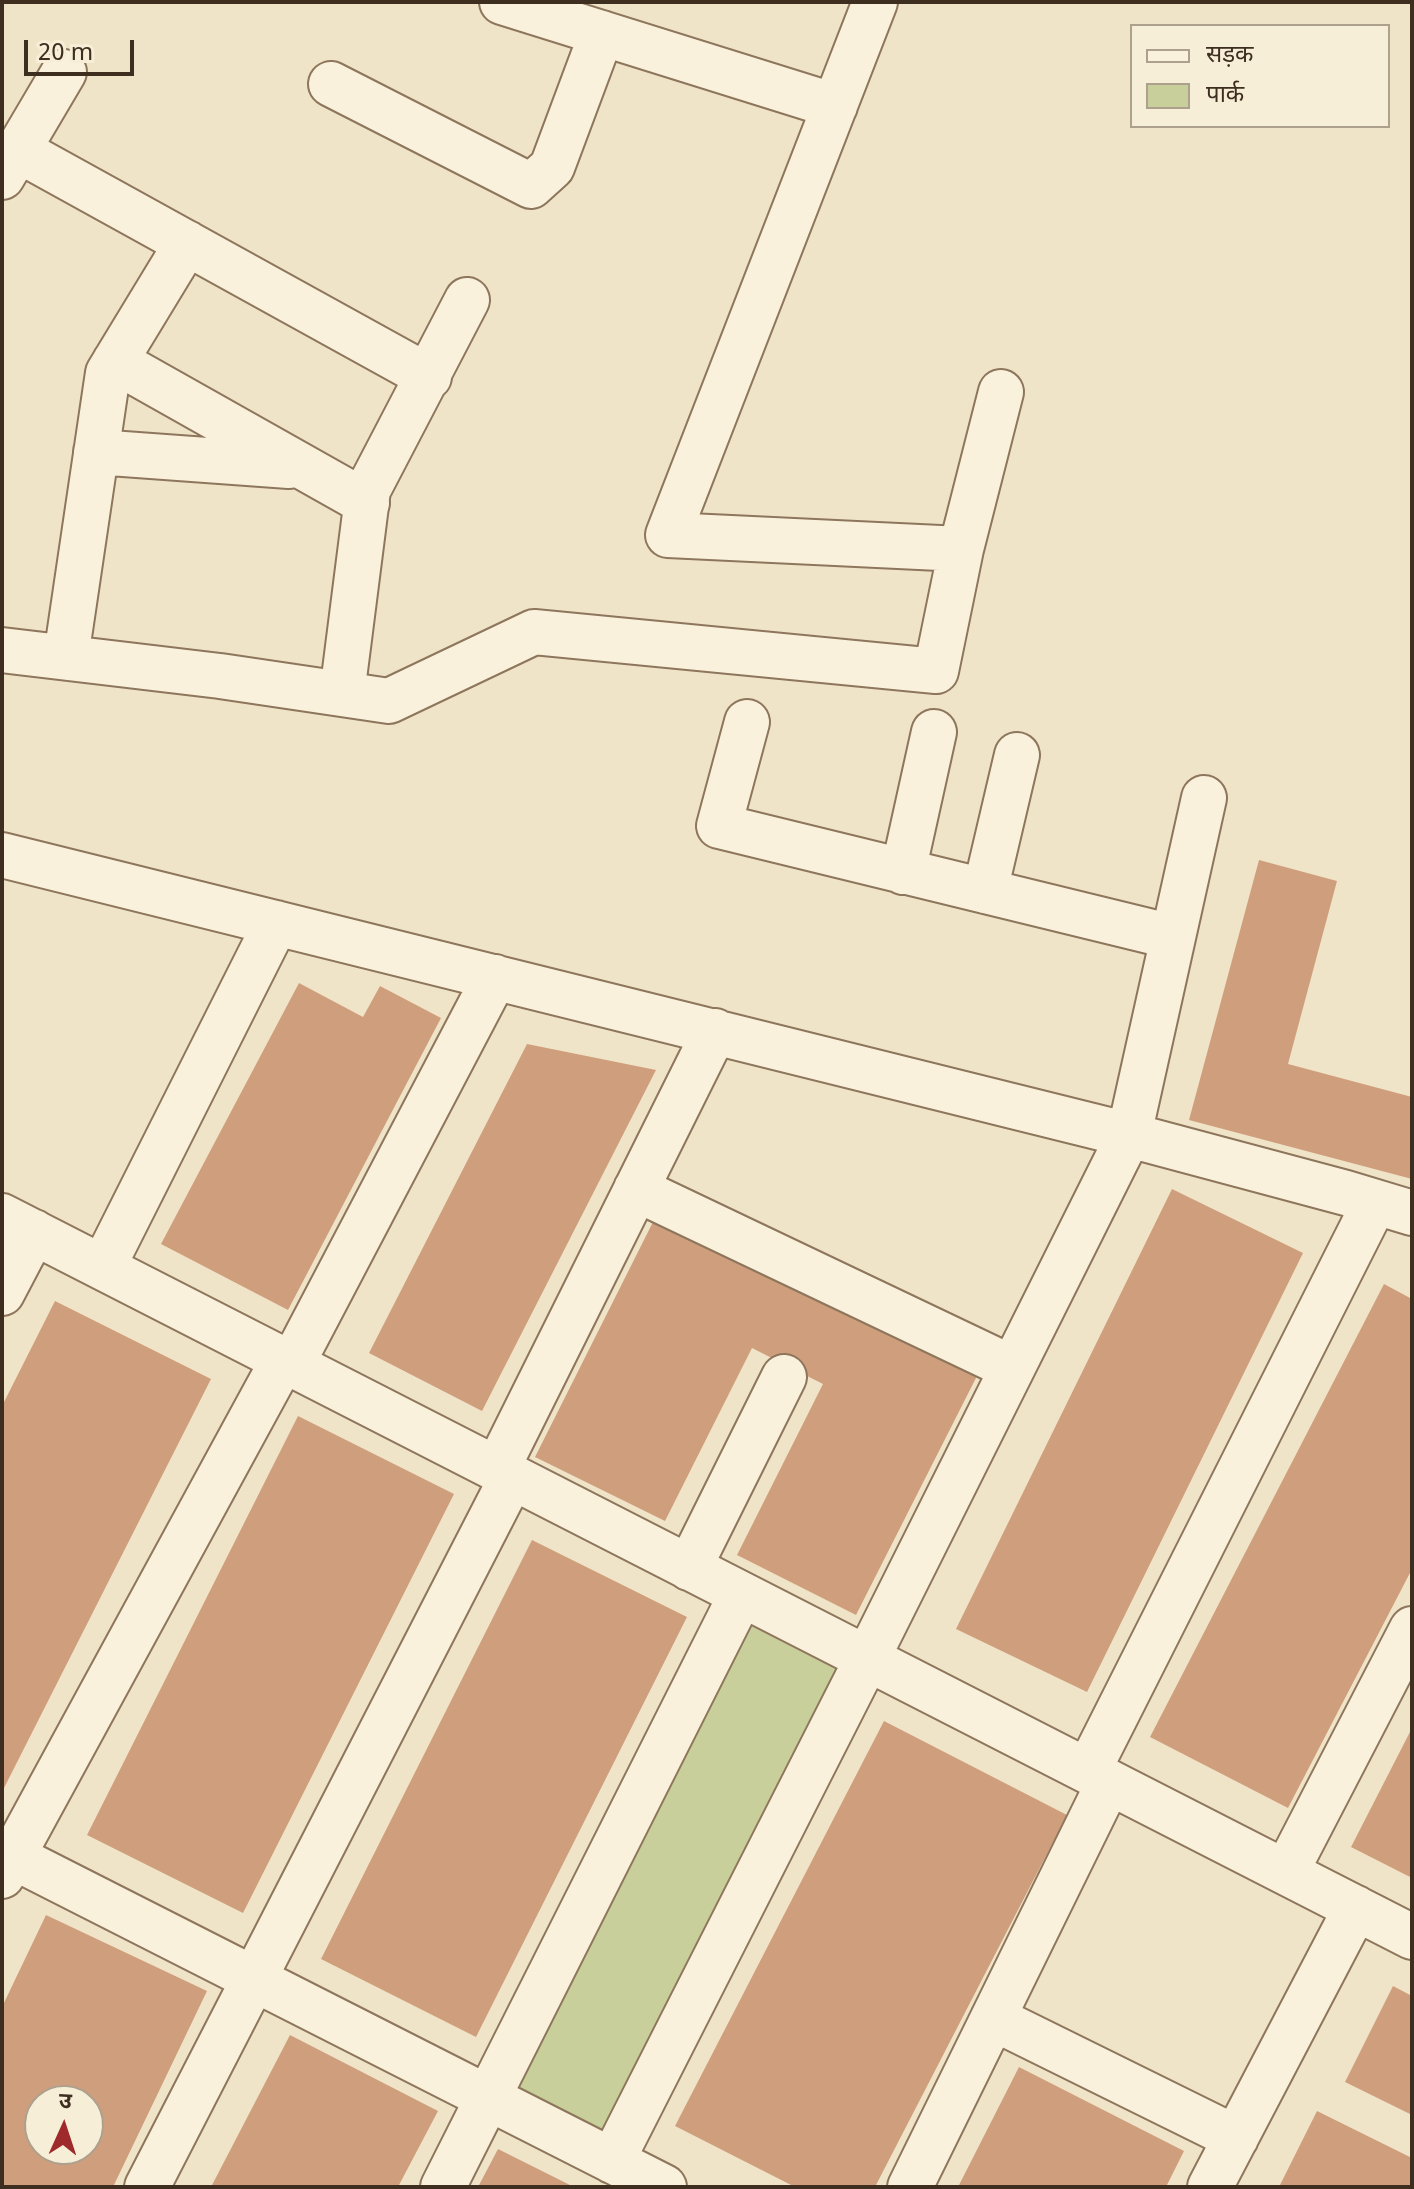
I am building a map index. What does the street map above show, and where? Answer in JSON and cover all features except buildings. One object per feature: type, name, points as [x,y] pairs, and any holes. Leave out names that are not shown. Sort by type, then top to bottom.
[{"type":"street","points":[[502,2],[835,106]]},
{"type":"street","points":[[875,2],[668,535],[961,549]]},
{"type":"street","points":[[331,84],[531,186],[552,167],[602,33]]},
{"type":"street","points":[[64,72],[10,164],[187,243],[429,377]]},
{"type":"street","points":[[66,657],[108,373],[187,243]]},
{"type":"street","points":[[342,694],[368,490],[467,300]]},
{"type":"street","points":[[115,361],[367,503]]},
{"type":"street","points":[[2,650],[389,701],[534,632],[936,671],[961,549],[1001,392]]},
{"type":"street","points":[[96,452],[302,467]]},
{"type":"street","points":[[747,722],[719,826],[1173,937]]},
{"type":"street","points":[[903,872],[934,732]]},
{"type":"street","points":[[985,891],[1017,755]]},
{"type":"street","points":[[612,2161],[1129,1135],[1204,798]]},
{"type":"street","points":[[2,855],[1129,1135],[1393,1207],[1098,1777],[993,2018],[910,2187]]},
{"type":"street","points":[[103,1267],[276,923]]},
{"type":"street","points":[[495,977],[288,1362],[5,1861],[253,1978],[664,2187]]},
{"type":"street","points":[[147,2187],[505,1473],[636,1189],[715,1031]]},
{"type":"street","points":[[636,1189],[1012,1368]]},
{"type":"street","points":[[2,1293],[18,1224],[1412,1937]]},
{"type":"street","points":[[689,1568],[784,1377]]},
{"type":"street","points":[[443,2187],[741,1595]]},
{"type":"street","points":[[1286,1872],[1412,1629]]},
{"type":"street","points":[[1210,2187],[1356,1908]]},
{"type":"street","points":[[993,2018],[1236,2138]]},
{"type":"green space","points":[[741,1595],[867,1659],[612,2161],[489,2098]]}]
